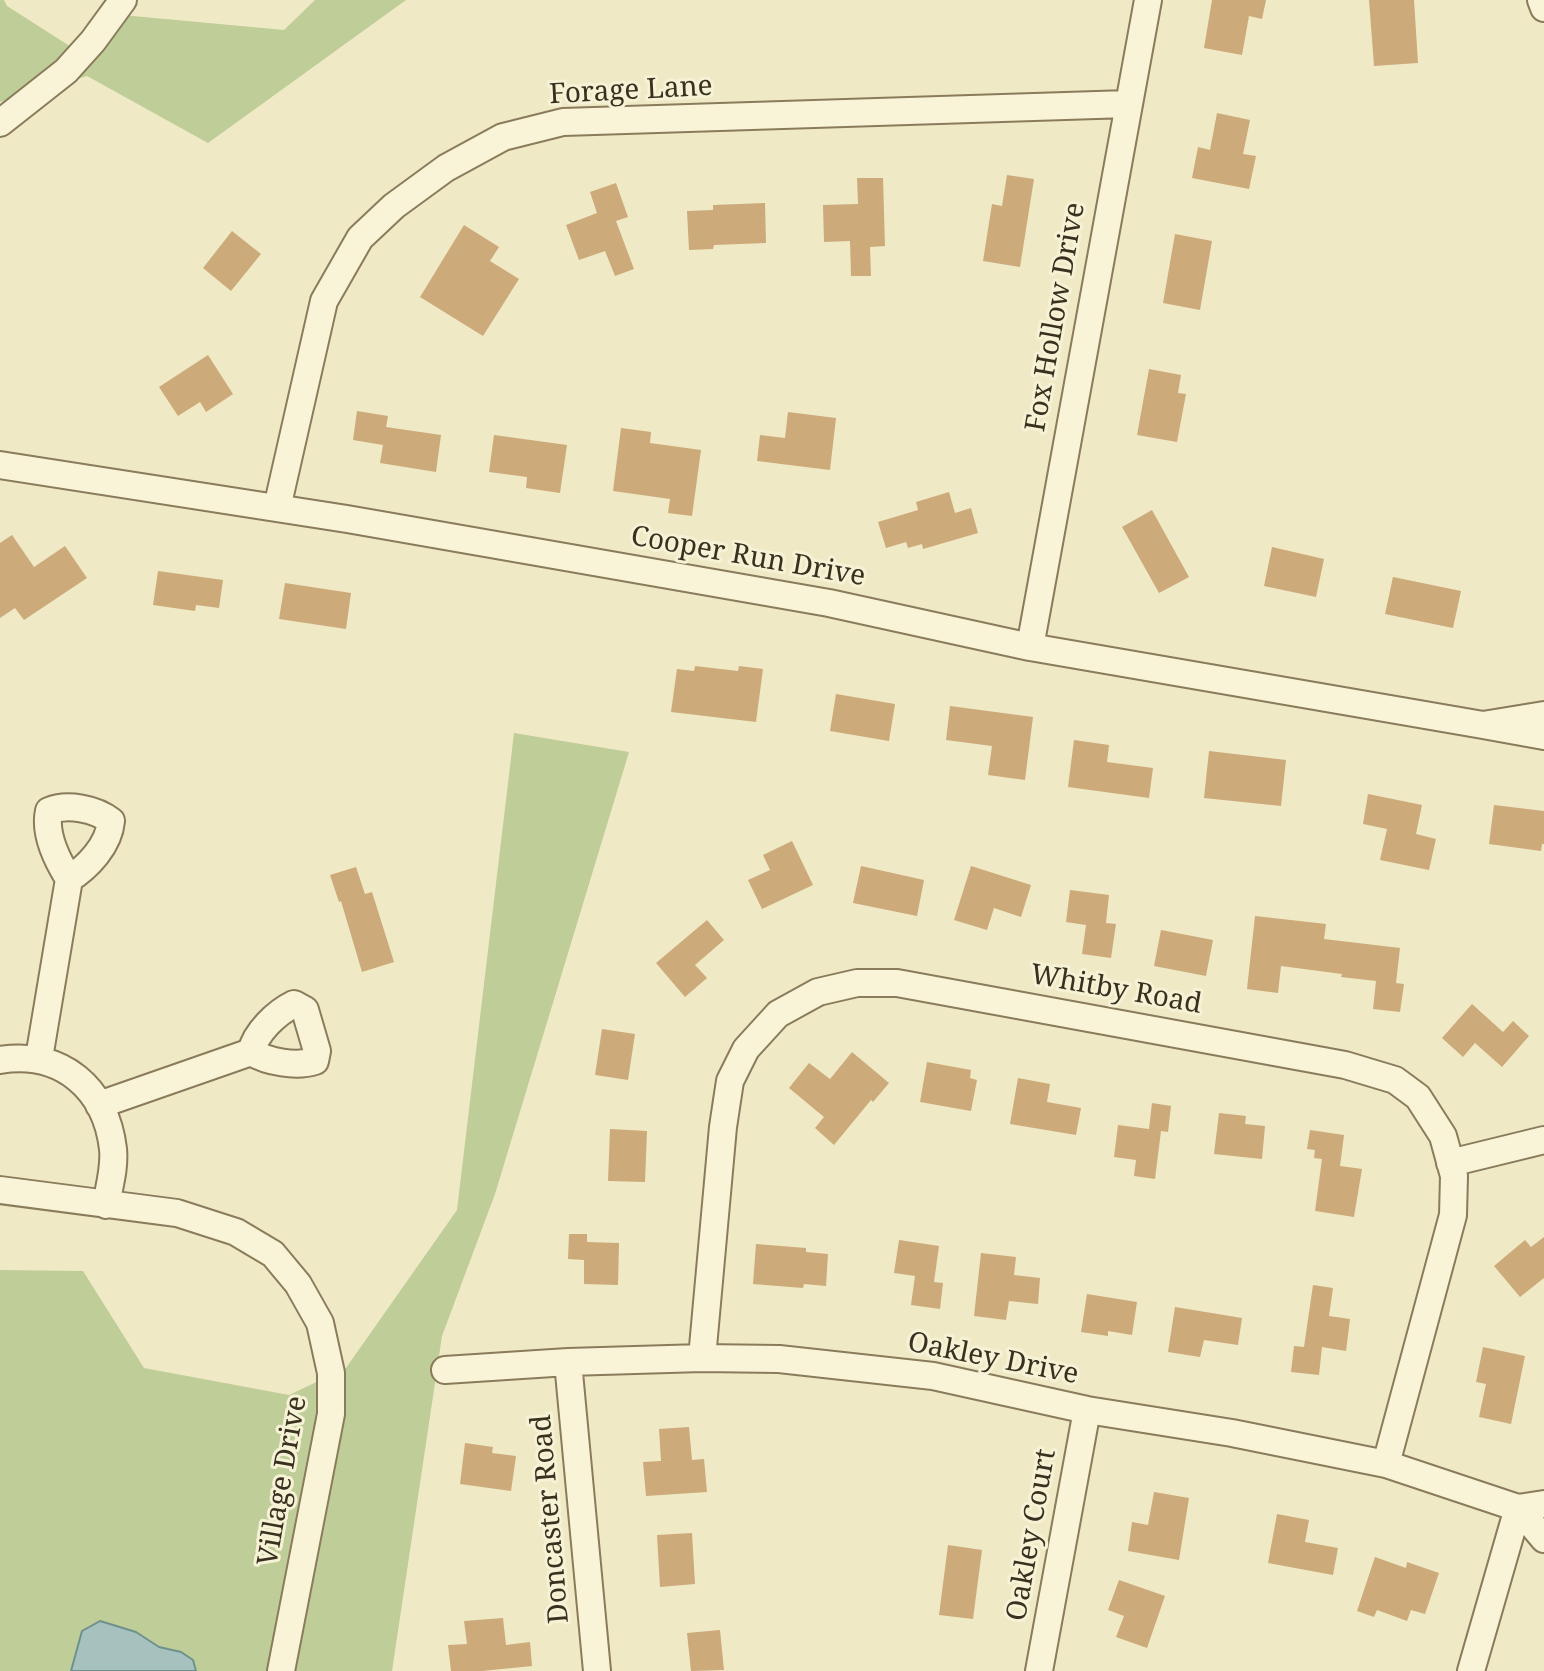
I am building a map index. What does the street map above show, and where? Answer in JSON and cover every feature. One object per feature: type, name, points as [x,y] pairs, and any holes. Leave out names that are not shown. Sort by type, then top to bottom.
[{"type":"street","points":[[0,123],[66,71],[123,0]]},
{"type":"street","name":"Fox Hollow Drive","points":[[1030,647],[1148,0]]},
{"type":"street","points":[[1541,0],[1544,8]]},
{"type":"street","name":"Forage Lane","points":[[277,508],[324,301],[360,238],[394,206],[446,168],[503,137],[563,122],[1128,104]]},
{"type":"street","name":"Cooper Run Drive","points":[[0,465],[277,508],[829,603],[1030,647],[1544,736]]},
{"type":"street","name":"Cooper Run Drive","points":[[1483,725],[1544,715]]},
{"type":"street","points":[[39,1058],[69,879]]},
{"type":"street","name":"Whitby Road","points":[[702,1358],[723,1127],[730,1081],[746,1049],[778,1014],[818,992],[857,983],[897,983],[1345,1065],[1395,1080],[1418,1097],[1443,1136],[1454,1176],[1453,1215],[1386,1464]]},
{"type":"street","points":[[99,1105],[251,1052]]},
{"type":"street","points":[[0,1060],[20,1057],[52,1062],[80,1081],[99,1105],[113,1148],[106,1205]]},
{"type":"street","points":[[1450,1163],[1544,1140]]},
{"type":"street","name":"Village Drive","points":[[0,1190],[177,1213],[236,1232],[273,1254],[298,1284],[320,1323],[331,1373],[331,1414],[281,1671]]},
{"type":"street","name":"Oakley Drive","points":[[445,1370],[702,1358],[779,1359],[933,1376],[1087,1410],[1232,1433],[1386,1464],[1531,1506]]},
{"type":"street","name":"Doncaster Road","points":[[568,1362],[597,1671]]},
{"type":"street","name":"Oakley Court","points":[[1039,1671],[1087,1410]]},
{"type":"street","points":[[1531,1506],[1544,1539]]},
{"type":"street","points":[[1471,1671],[1531,1506]]},
{"type":"green space","points":[[0,0],[79,52],[122,15],[284,30],[315,0],[406,0],[208,143],[87,76],[0,102]]},
{"type":"green space","points":[[514,733],[629,752],[495,1194],[442,1336],[392,1671],[0,1671],[0,1270],[83,1271],[144,1368],[289,1395],[346,1368],[457,1210]]},
{"type":"water","points":[[100,1621],[136,1632],[159,1647],[181,1652],[193,1660],[196,1671],[71,1671],[82,1631]]},
{"type":"building","points":[[1212,0],[1266,0],[1262,19],[1249,16],[1242,55],[1204,48]]},
{"type":"building","points":[[1369,0],[1414,0],[1418,63],[1374,66]]},
{"type":"building","points":[[1217,113],[1250,120],[1243,154],[1256,156],[1249,189],[1192,178],[1198,147],[1210,150]]},
{"type":"building","points":[[1007,175],[1034,179],[1020,267],[983,261],[992,204],[1002,206]]},
{"type":"building","points":[[857,178],[883,178],[885,246],[870,247],[871,276],[851,276],[850,241],[824,242],[823,205],[858,204]]},
{"type":"building","points":[[616,183],[628,217],[616,221],[634,269],[615,276],[605,251],[579,260],[566,225],[597,213],[590,192]]},
{"type":"building","points":[[765,203],[766,243],[714,245],[713,249],[689,250],[687,211],[713,210],[713,205]]},
{"type":"building","points":[[464,225],[499,247],[490,261],[519,279],[483,336],[420,297]]},
{"type":"building","points":[[232,231],[261,254],[231,291],[203,268]]},
{"type":"building","points":[[1175,234],[1212,241],[1200,310],[1163,303]]},
{"type":"building","points":[[208,355],[233,394],[206,412],[200,402],[178,416],[159,387]]},
{"type":"building","points":[[1149,369],[1181,375],[1178,393],[1186,394],[1177,442],[1137,435]]},
{"type":"building","points":[[357,411],[388,416],[386,427],[441,435],[436,472],[380,463],[383,445],[353,440]]},
{"type":"building","points":[[788,412],[836,418],[830,470],[757,461],[760,435],[785,438]]},
{"type":"building","points":[[621,428],[651,432],[650,443],[701,450],[692,516],[668,513],[670,499],[613,491]]},
{"type":"building","points":[[494,435],[567,445],[560,493],[526,488],[527,477],[489,472]]},
{"type":"building","points":[[949,492],[955,513],[971,508],[978,533],[923,549],[922,544],[908,548],[906,542],[886,548],[878,522],[918,510],[916,502]]},
{"type":"building","points":[[1152,510],[1189,577],[1159,593],[1122,527]]},
{"type":"building","points":[[12,535],[34,567],[65,546],[87,578],[24,620],[15,608],[0,618],[0,543]]},
{"type":"building","points":[[1272,547],[1324,559],[1316,597],[1264,586]]},
{"type":"building","points":[[158,571],[223,580],[219,608],[196,605],[195,611],[153,605]]},
{"type":"building","points":[[1393,577],[1461,591],[1453,628],[1385,614]]},
{"type":"building","points":[[285,583],[351,593],[346,629],[279,619]]},
{"type":"building","points":[[695,666],[738,671],[739,666],[763,669],[756,722],[671,712],[677,669],[694,671]]},
{"type":"building","points":[[836,694],[895,704],[889,741],[830,731]]},
{"type":"building","points":[[950,706],[1033,717],[1025,780],[988,775],[992,746],[946,740]]},
{"type":"building","points":[[1074,740],[1109,745],[1107,762],[1153,768],[1149,798],[1068,787]]},
{"type":"building","points":[[1209,751],[1286,760],[1281,806],[1204,798]]},
{"type":"building","points":[[1368,794],[1422,805],[1416,834],[1436,839],[1429,870],[1380,860],[1387,829],[1363,824]]},
{"type":"building","points":[[1494,805],[1544,811],[1544,844],[1541,851],[1489,844]]},
{"type":"building","points":[[792,841],[813,885],[762,909],[748,880],[770,870],[763,855]]},
{"type":"building","points":[[861,866],[924,880],[917,916],[853,903]]},
{"type":"building","points":[[971,866],[1031,885],[1021,917],[994,908],[987,930],[954,920]]},
{"type":"building","points":[[356,867],[365,894],[372,892],[394,962],[362,972],[330,875]]},
{"type":"building","points":[[1070,890],[1109,895],[1106,923],[1116,924],[1111,958],[1082,954],[1086,925],[1066,922]]},
{"type":"building","points":[[1255,916],[1326,924],[1324,939],[1400,948],[1396,983],[1404,984],[1400,1012],[1373,1009],[1376,981],[1341,977],[1342,974],[1281,966],[1278,993],[1247,989]]},
{"type":"building","points":[[707,920],[724,940],[695,965],[707,978],[685,997],[656,963]]},
{"type":"building","points":[[1161,930],[1213,940],[1206,976],[1154,966]]},
{"type":"building","points":[[1472,1004],[1503,1032],[1513,1021],[1529,1036],[1502,1067],[1475,1043],[1463,1057],[1442,1038]]},
{"type":"building","points":[[602,1029],[635,1034],[628,1080],[595,1075]]},
{"type":"building","points":[[852,1052],[889,1083],[834,1145],[815,1128],[824,1117],[789,1088],[809,1063],[830,1079]]},
{"type":"building","points":[[927,1062],[971,1070],[970,1078],[977,1080],[971,1111],[920,1102]]},
{"type":"building","points":[[1018,1078],[1050,1084],[1047,1102],[1081,1108],[1076,1135],[1010,1124]]},
{"type":"building","points":[[1152,1103],[1171,1106],[1168,1132],[1161,1131],[1155,1179],[1134,1176],[1136,1160],[1114,1157],[1118,1125],[1149,1129]]},
{"type":"building","points":[[1219,1113],[1246,1116],[1245,1124],[1265,1126],[1262,1159],[1214,1154]]},
{"type":"building","points":[[610,1129],[647,1131],[645,1182],[608,1181]]},
{"type":"building","points":[[1310,1130],[1344,1135],[1340,1166],[1362,1169],[1354,1217],[1315,1211],[1322,1159],[1314,1158],[1315,1150],[1307,1149]]},
{"type":"building","points":[[569,1234],[587,1234],[587,1242],[619,1243],[618,1285],[584,1284],[584,1260],[568,1259]]},
{"type":"building","points":[[1544,1237],[1544,1278],[1520,1297],[1494,1266],[1525,1240],[1531,1247]]},
{"type":"building","points":[[899,1240],[939,1246],[934,1282],[943,1283],[940,1309],[911,1305],[915,1276],[894,1273]]},
{"type":"building","points":[[756,1244],[806,1248],[806,1252],[828,1254],[826,1286],[804,1284],[803,1288],[753,1284]]},
{"type":"building","points":[[981,1253],[1016,1257],[1014,1275],[1040,1278],[1038,1304],[1009,1301],[1006,1320],[974,1316]]},
{"type":"building","points":[[1313,1285],[1333,1288],[1329,1316],[1350,1319],[1346,1351],[1322,1347],[1319,1375],[1291,1372],[1294,1346],[1304,1347]]},
{"type":"building","points":[[1087,1294],[1137,1302],[1132,1335],[1108,1331],[1108,1336],[1081,1332]]},
{"type":"building","points":[[1175,1307],[1242,1318],[1238,1345],[1204,1340],[1200,1357],[1168,1352]]},
{"type":"building","points":[[1483,1347],[1525,1356],[1511,1424],[1479,1417],[1486,1384],[1476,1382]]},
{"type":"building","points":[[689,1427],[692,1460],[704,1459],[707,1492],[646,1496],[643,1462],[661,1461],[659,1429]]},
{"type":"building","points":[[465,1443],[493,1447],[492,1453],[516,1456],[511,1491],[460,1484]]},
{"type":"building","points":[[1154,1492],[1189,1498],[1179,1560],[1128,1551],[1132,1522],[1148,1525]]},
{"type":"building","points":[[1277,1514],[1309,1520],[1305,1542],[1338,1548],[1333,1575],[1268,1563]]},
{"type":"building","points":[[692,1533],[695,1584],[660,1587],[657,1535]]},
{"type":"building","points":[[948,1545],[982,1550],[973,1619],[939,1615]]},
{"type":"building","points":[[1375,1557],[1406,1568],[1407,1562],[1439,1573],[1425,1614],[1411,1610],[1407,1621],[1377,1610],[1374,1617],[1357,1611]]},
{"type":"building","points":[[1119,1580],[1165,1596],[1147,1648],[1116,1637],[1124,1616],[1108,1610]]},
{"type":"building","points":[[503,1618],[506,1645],[530,1642],[532,1666],[451,1671],[448,1645],[467,1644],[464,1621]]},
{"type":"building","points":[[720,1630],[724,1670],[691,1671],[687,1633]]}]
